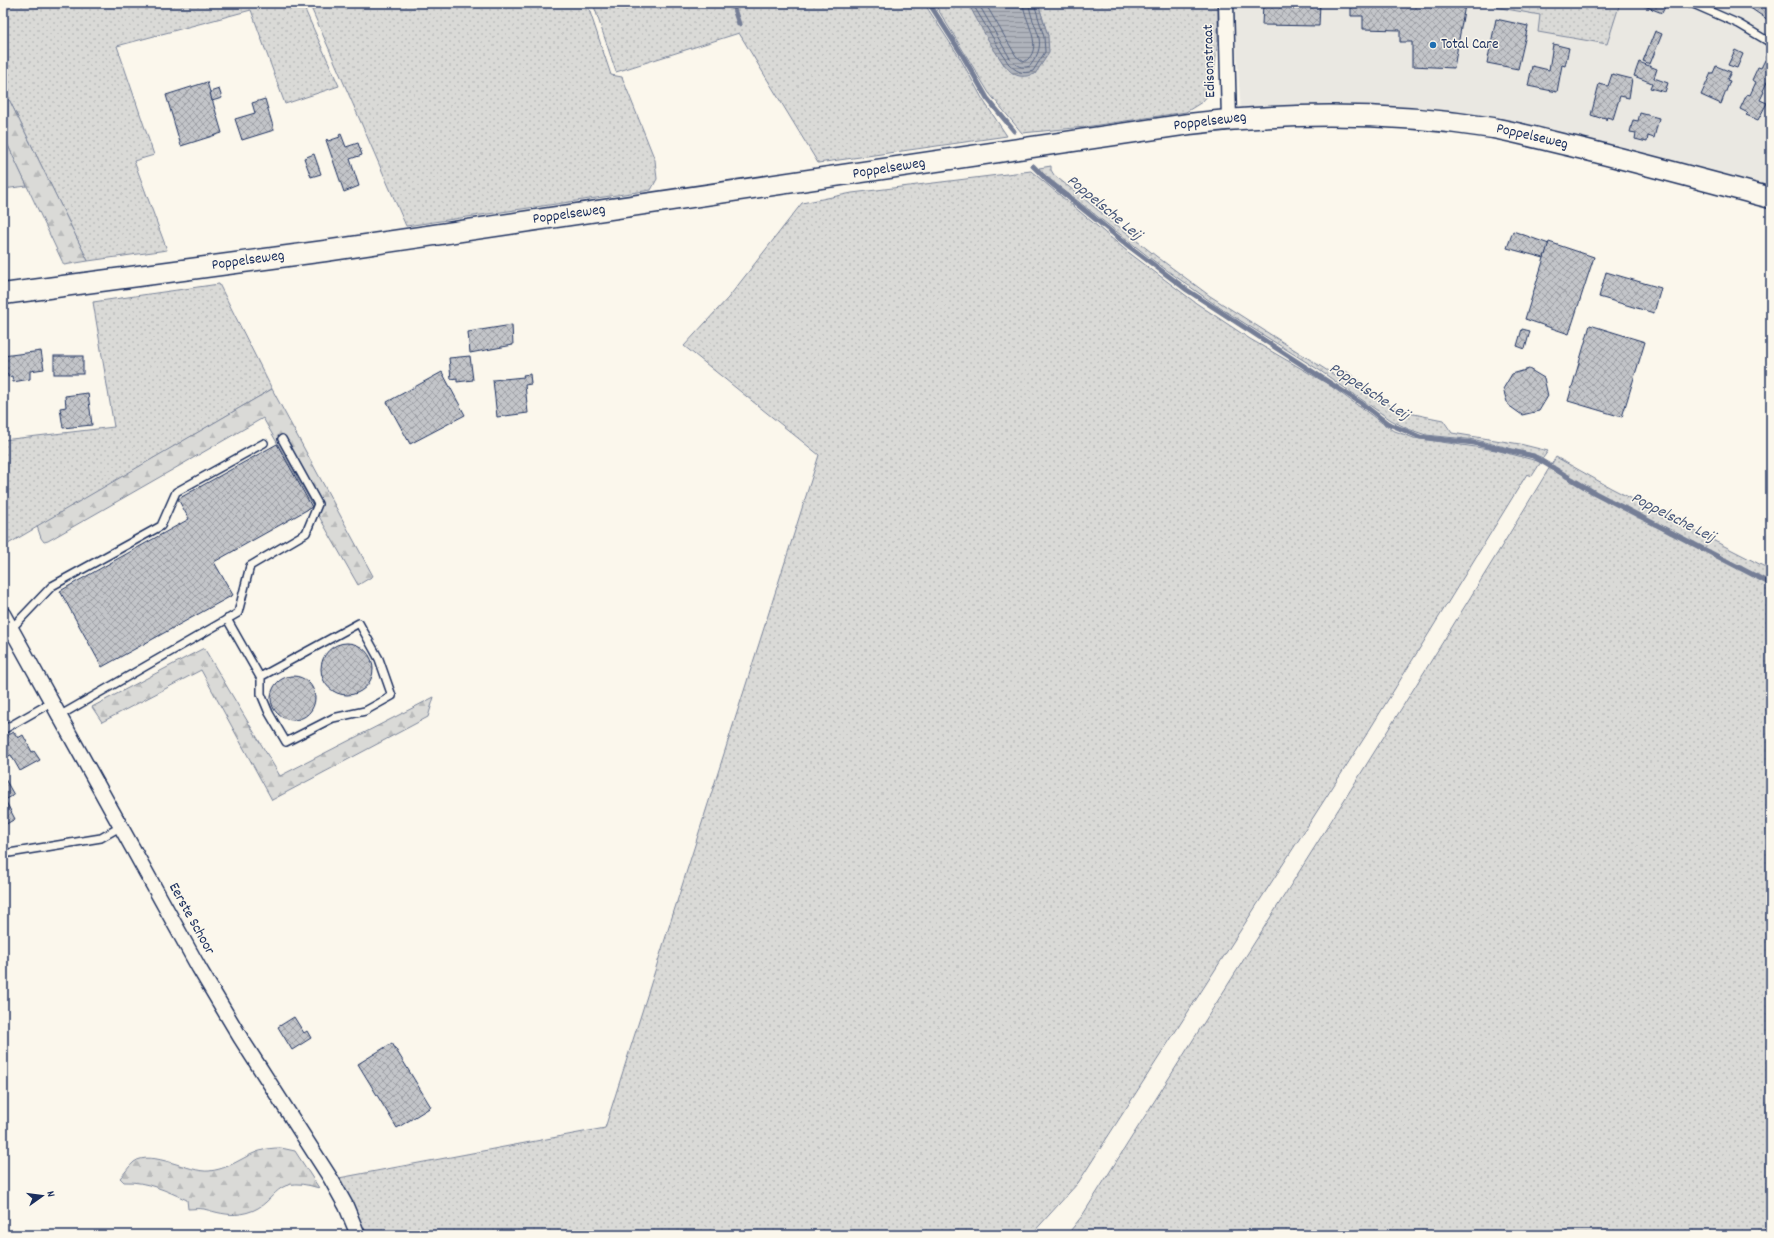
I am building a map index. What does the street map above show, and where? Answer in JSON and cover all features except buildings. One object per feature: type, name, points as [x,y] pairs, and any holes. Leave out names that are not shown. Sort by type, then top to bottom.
[{"type":"street","name":"Edisonstraat","points":[[1226,3],[1229,119]]},
{"type":"street","name":"Poppelseweg","points":[[3,294],[317,252],[1229,119],[1310,114],[1355,114],[1421,119],[1494,129],[1600,153],[1771,198]]},
{"type":"street","name":"Eerste Schoor","points":[[3,614],[199,968],[240,1037],[331,1179],[346,1206],[358,1235]]},
{"type":"lane","points":[[1691,3],[1739,24],[1771,43]]},
{"type":"lane","points":[[59,716],[238,613],[250,566],[306,533],[318,504],[282,439]]},
{"type":"lane","points":[[11,629],[52,586],[161,526],[176,492],[264,443]]},
{"type":"lane","points":[[227,619],[260,677],[262,694],[269,713],[286,742],[333,718],[365,711],[392,696],[379,659],[359,623],[260,677]]},
{"type":"lane","points":[[3,730],[52,702]]},
{"type":"lane","points":[[3,854],[101,838],[120,827]]},
{"type":"shaded area","points":[[1233,3],[1771,3],[1771,195],[1528,129],[1241,112]]},
{"type":"green space","points":[[3,3],[302,3],[339,86],[285,104],[251,10],[117,46],[154,155],[134,161],[167,250],[88,261],[3,87]]},
{"type":"green space","points":[[309,3],[587,3],[611,75],[622,77],[655,160],[657,179],[651,190],[406,226]]},
{"type":"green space","points":[[593,3],[924,3],[960,58],[983,100],[1007,136],[818,163],[739,33],[616,72]]},
{"type":"green space","points":[[934,3],[968,3],[1004,65],[1048,36],[1038,3],[1218,3],[1218,39],[1213,82],[1208,95],[1202,102],[1186,112],[1085,127],[1022,133],[989,93]]},
{"type":"green space","points":[[1495,3],[1620,3],[1607,44],[1538,32],[1540,15],[1495,7]]},
{"type":"green space","points":[[3,87],[88,261],[64,265],[3,135]]},
{"type":"green space","points":[[3,135],[27,186],[3,189]]},
{"type":"green space","points":[[1051,166],[1051,170],[1054,175],[1156,256],[1210,296],[1339,378],[1346,371],[1391,406],[1409,413],[1443,420],[1452,433],[1520,444],[1548,451],[1543,458],[1533,454],[1476,440],[1426,435],[1408,429],[1391,420],[1319,370],[1217,306],[1154,261],[1042,173],[1039,168]]},
{"type":"green space","points":[[1031,171],[1128,252],[1196,303],[1250,339],[1328,384],[1392,430],[1414,438],[1496,450],[1541,462],[1532,476],[1527,474],[1370,729],[1078,1183],[1031,1235],[367,1235],[339,1178],[605,1128],[819,455],[684,346],[728,298],[802,203],[852,193]]},
{"type":"green space","points":[[219,284],[272,389],[3,547],[3,440],[114,427],[93,302]]},
{"type":"green space","points":[[272,389],[373,576],[358,585],[263,418],[48,541],[44,542],[41,538],[37,526]]},
{"type":"green space","points":[[1556,457],[1611,488],[1771,570],[1771,1235],[1067,1235],[1082,1216],[1321,837]]},
{"type":"green space","points":[[204,648],[280,776],[434,697],[428,717],[272,800],[201,670],[102,722],[92,707]]},
{"type":"green space","points":[[281,1148],[295,1151],[319,1188],[302,1184],[290,1184],[275,1193],[253,1211],[240,1214],[226,1214],[202,1209],[188,1209],[187,1200],[148,1185],[124,1182],[120,1178],[134,1162],[141,1159],[150,1158],[201,1171],[209,1171],[228,1166],[260,1151]]},
{"type":"water","points":[[968,3],[1038,3],[1048,36],[1049,53],[1035,74],[1019,76],[1009,70],[989,42]]},
{"type":"waterway","points":[[732,3],[739,24]]},
{"type":"waterway","name":"Poppelsche Leij","points":[[929,3],[963,56],[987,98],[1014,131]]},
{"type":"waterway","name":"Poppelsche Leij","points":[[1033,166],[1047,180],[1130,247],[1187,290],[1361,403],[1387,423],[1420,437],[1474,443],[1533,456],[1595,493],[1771,584]]},
{"type":"waterway","points":[[851,1235],[874,1233],[918,1235]]},
{"type":"waterway","points":[[613,1235],[622,1235]]},
{"type":"place","name":"Total Care","points":[[1433,45]]}]
